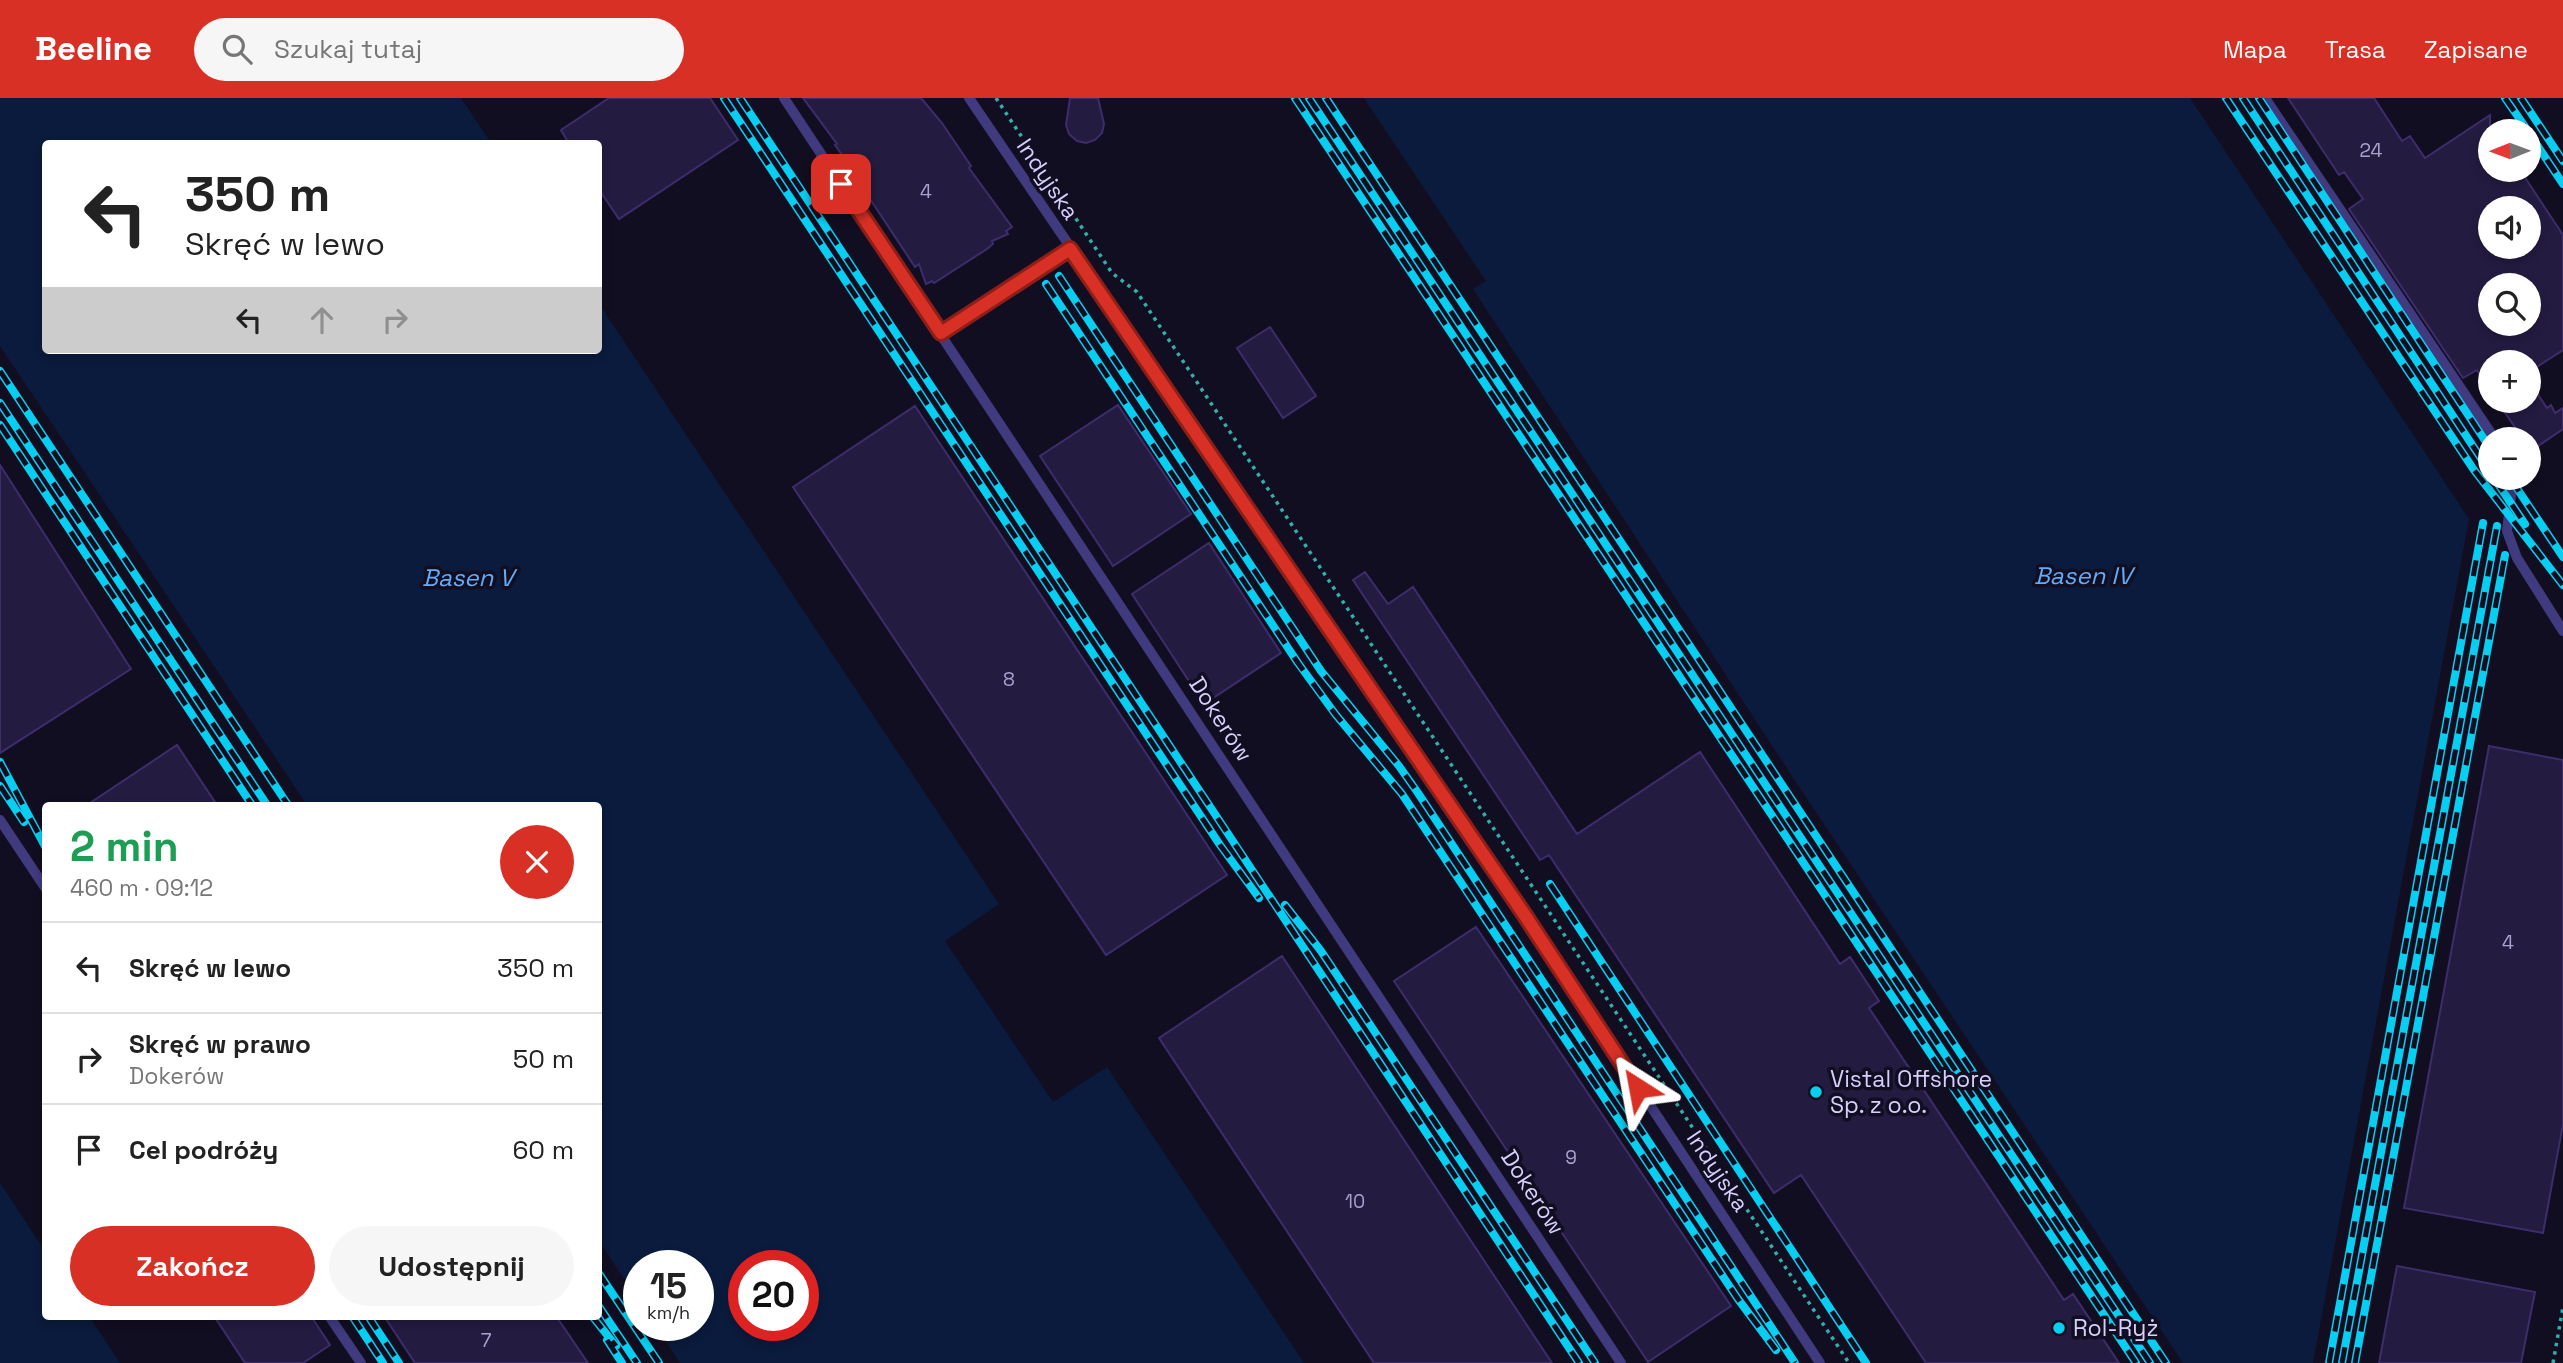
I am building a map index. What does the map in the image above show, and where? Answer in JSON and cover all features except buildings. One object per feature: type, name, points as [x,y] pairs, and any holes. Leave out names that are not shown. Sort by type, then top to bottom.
[{"type":"lane","name":"Dokerów","points":[[784,98],[1621,1363]]},
{"type":"lane","name":"Indyjska","points":[[969,98],[1524,914],[1820,1363]]},
{"type":"lane","points":[[2265,98],[2487,427]]},
{"type":"lane","points":[[941,333],[1070,249]]},
{"type":"lane","points":[[2511,490],[2507,531],[2517,558],[2563,631]]},
{"type":"lane","points":[[0,820],[42,883]]},
{"type":"lane","points":[[332,1320],[361,1363]]},
{"type":"path","points":[[996,98],[1112,273],[1138,292],[1849,1363]]},
{"type":"path","points":[[2553,1363],[2563,1307]]},
{"type":"water","name":"Basen V","points":[[0,98],[461,98],[489,140],[42,140],[42,354],[602,354],[602,308],[999,904],[945,941],[1053,1102],[1107,1067],[1304,1363],[680,1363],[666,1341],[714,1341],[714,1250],[623,1250],[623,1277],[602,1246],[602,802],[305,802],[0,346]]},
{"type":"water","name":"Basen IV","points":[[1364,98],[2190,98],[2469,519],[2313,1363],[2183,1363],[1794,779],[1473,289],[1486,281]]},
{"type":"water","points":[[0,1183],[42,1246],[42,1320],[92,1320],[120,1363],[0,1363]]},
{"type":"railway","points":[[724,98],[1220,845],[1259,898]]},
{"type":"railway","points":[[740,98],[1579,1363]]},
{"type":"railway","points":[[1295,98],[2136,1363]]},
{"type":"railway","points":[[1309,98],[2150,1363]]},
{"type":"railway","points":[[1326,98],[2166,1363]]},
{"type":"railway","points":[[2226,98],[2474,470],[2563,585]]},
{"type":"railway","points":[[2243,98],[2478,454]]},
{"type":"railway","points":[[2259,98],[2478,430]]},
{"type":"railway","points":[[2505,98],[2520,119]]},
{"type":"railway","points":[[2521,98],[2563,161]]},
{"type":"railway","points":[[2541,151],[2563,184]]},
{"type":"railway","points":[[1059,276],[1321,671],[1418,793],[1795,1363]]},
{"type":"railway","points":[[1046,284],[1298,663],[1336,715],[1402,794],[1738,1299],[1776,1350]]},
{"type":"railway","points":[[0,371],[286,802]]},
{"type":"railway","points":[[0,403],[265,802]]},
{"type":"railway","points":[[0,425],[250,802]]},
{"type":"railway","points":[[2502,490],[2525,524]]},
{"type":"railway","points":[[2518,490],[2563,557]]},
{"type":"railway","points":[[2329,1363],[2483,523]]},
{"type":"railway","points":[[2342,1363],[2497,526]]},
{"type":"railway","points":[[2355,1363],[2505,555]]},
{"type":"railway","points":[[0,762],[42,841]]},
{"type":"railway","points":[[0,786],[24,822]]},
{"type":"railway","points":[[1550,884],[1866,1363]]},
{"type":"railway","points":[[1285,905],[1321,951],[1595,1363]]},
{"type":"railway","points":[[602,1278],[659,1363]]},
{"type":"railway","points":[[602,1311],[637,1363]]},
{"type":"railway","points":[[355,1320],[383,1363]]},
{"type":"railway","points":[[371,1320],[399,1363]]},
{"type":"railway","points":[[595,1320],[616,1346]]},
{"type":"railway","points":[[607,1340],[622,1363]]},
{"type":"place","name":"Vistal Offshore Sp. z o.o.","points":[[1816,1092]]},
{"type":"place","name":"Rol-Ryż","points":[[2059,1328]]},
{"type":"route","points":[[841,184],[941,333],[1070,249],[1524,914],[1638,1088]]}]
